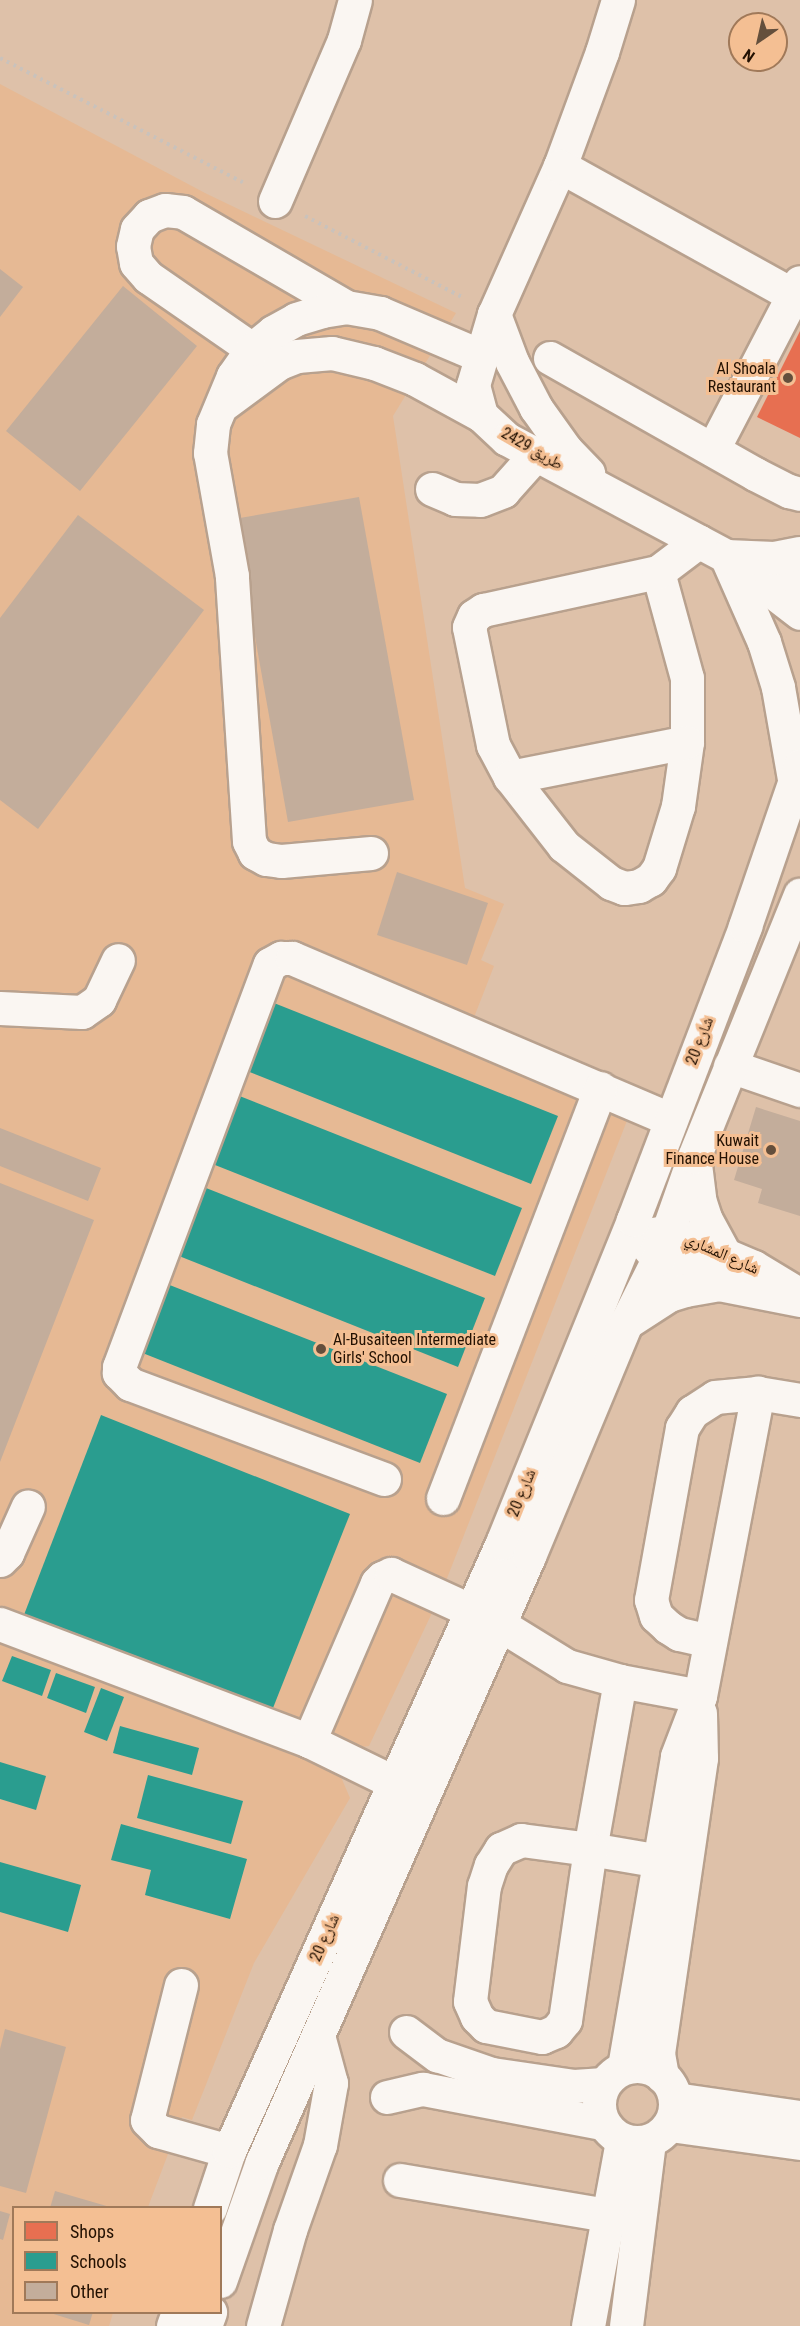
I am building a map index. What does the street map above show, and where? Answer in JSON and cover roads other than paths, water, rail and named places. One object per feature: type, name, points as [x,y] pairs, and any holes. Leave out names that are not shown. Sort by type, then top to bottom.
[{"type":"main road","points":[[275,201],[344,39],[355,0]]},
{"type":"main road","points":[[481,415],[473,386],[494,314],[560,165],[602,52],[618,0]]},
{"type":"main road","points":[[560,165],[797,289],[713,449]]},
{"type":"main road","points":[[252,349],[148,277],[136,263],[133,246],[137,229],[149,216],[165,210],[183,212],[346,307],[401,320],[481,356]]},
{"type":"main road","points":[[346,307],[296,319],[273,332],[252,349],[233,376],[219,408],[211,436],[210,453],[232,576],[249,841],[255,853],[266,859],[281,861],[371,853]]},
{"type":"main road","points":[[494,314],[512,362],[536,408],[566,450],[601,488]]},
{"type":"main road","name":"طريق 2429","points":[[219,408],[279,363],[313,353],[332,353],[352,357],[415,379],[481,415],[507,439],[713,549],[800,613]]},
{"type":"main road","points":[[550,357],[755,474],[800,494]]},
{"type":"main road","points":[[432,489],[455,499],[480,500],[503,491],[536,454]]},
{"type":"main road","points":[[658,572],[687,678],[687,742],[678,806],[659,868],[651,879],[639,886],[624,888],[611,883],[564,846],[510,777],[493,745],[469,627],[474,616],[483,610],[658,572],[713,549],[774,558],[800,553]]},
{"type":"main road","points":[[713,549],[764,642],[778,687],[797,772]]},
{"type":"main road","name":"طريق 2429","points":[[713,549],[800,577]]},
{"type":"main road","points":[[510,777],[687,742]]},
{"type":"main road","name":"شارع 20","points":[[211,2206],[229,2151],[395,1783],[485,1618],[626,1323],[670,1119],[745,926],[797,772]]},
{"type":"main road","name":"شارع 20","points":[[222,2275],[262,2162],[318,2035],[485,1618],[645,1238],[694,1157],[800,895]]},
{"type":"main road","points":[[384,1479],[130,1384],[119,1373],[119,1367],[267,969],[275,960],[292,958],[670,1119]]},
{"type":"main road","points":[[0,1008],[82,1012],[99,1000],[118,960]]},
{"type":"main road","points":[[730,1066],[800,1090]]},
{"type":"main road","points":[[442,1498],[600,1088]]},
{"type":"main road","points":[[626,1323],[653,1303],[685,1290],[722,1270],[699,1198],[694,1157]]},
{"type":"main road","name":"شارع المشاري","points":[[645,1238],[800,1299]]},
{"type":"main road","name":"شارع المشاري","points":[[722,1270],[754,1267],[800,1294]]},
{"type":"main road","points":[[710,1641],[679,1634],[668,1627],[656,1616],[651,1600],[682,1428],[692,1412],[715,1397],[758,1393],[800,1400]]},
{"type":"main road","points":[[758,1393],[700,1696],[702,1758],[614,2076],[598,2096],[598,2110],[800,2143]]},
{"type":"main road","points":[[0,1560],[7,1553],[28,1506]]},
{"type":"main road","points":[[309,1741],[379,1580],[391,1574],[485,1618],[567,1666],[620,1681],[700,1696]]},
{"type":"main road","points":[[0,1624],[309,1741],[395,1783]]},
{"type":"main road","points":[[620,1681],[590,1849],[565,2020],[556,2031],[542,2037],[486,2026],[477,2017],[470,2001],[484,1886],[491,1865],[501,1849],[521,1840],[590,1849],[672,1863]]},
{"type":"main road","points":[[588,2326],[608,2215],[647,2117],[658,2053],[672,1863]]},
{"type":"main road","points":[[181,1985],[147,2120],[158,2131],[229,2151]]},
{"type":"main road","points":[[406,2032],[437,2055],[492,2074],[574,2086],[614,2076],[638,2066],[651,2068],[626,2326]]},
{"type":"main road","points":[[262,2326],[290,2230],[320,2145],[332,2083],[318,2035]]},
{"type":"main road","points":[[387,2097],[423,2089],[647,2117],[800,2117]]},
{"type":"main road","points":[[400,2180],[608,2215]]},
{"type":"place","name":"Al Shoala Restaurant","points":[[788,378]]},
{"type":"place","name":"Kuwait Finance House","points":[[771,1150]]},
{"type":"place","name":"Al-Busaiteen Intermediate Girls' School","points":[[321,1349]]}]
